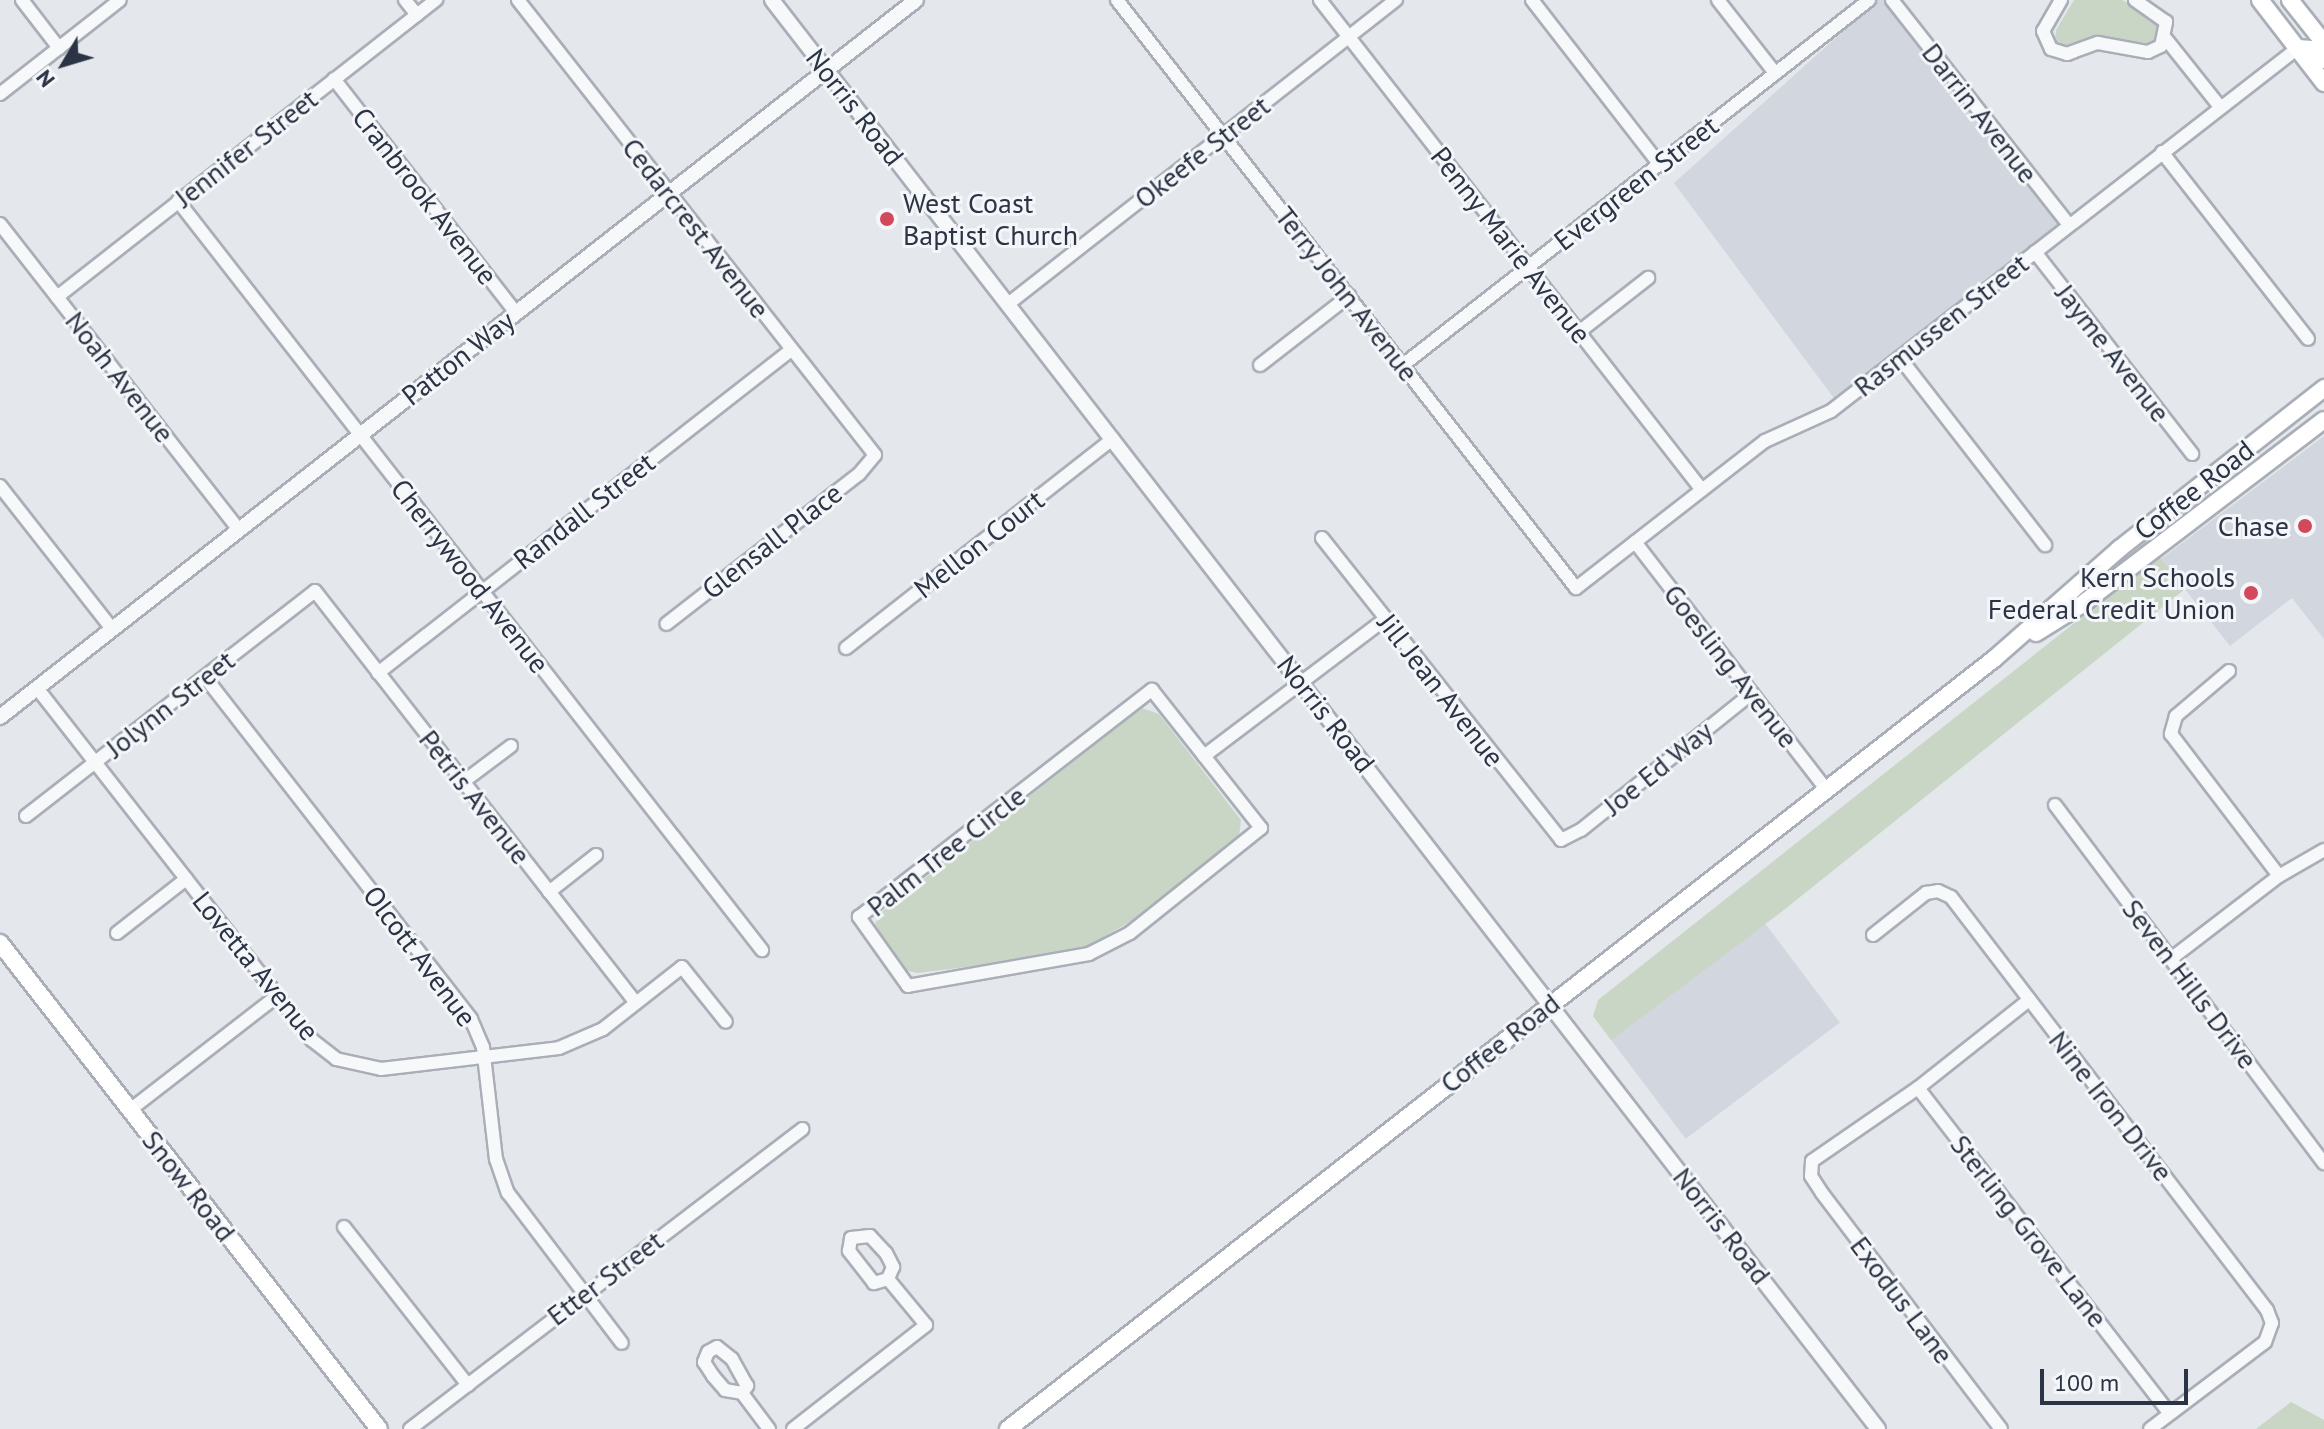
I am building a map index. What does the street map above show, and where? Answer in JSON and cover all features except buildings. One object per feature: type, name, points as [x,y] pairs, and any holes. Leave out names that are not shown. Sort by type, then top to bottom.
[{"type":"main road","points":[[2260,0],[2324,83]]},
{"type":"main road","points":[[2290,0],[2324,43]]},
{"type":"main road","points":[[2298,48],[2311,49],[2324,60]]},
{"type":"main road","name":"Coffee Road","points":[[1008,1429],[1994,659],[2119,549],[2324,388]]},
{"type":"main road","name":"Coffee Road","points":[[1994,659],[2081,605],[2324,420]]},
{"type":"main road","name":"Snow Road","points":[[0,943],[379,1429]]},
{"type":"street","points":[[22,0],[59,48]]},
{"type":"street","points":[[0,94],[120,0]]},
{"type":"street","points":[[405,0],[417,15]]},
{"type":"street","name":"Jennifer Street","points":[[57,297],[436,0]]},
{"type":"street","name":"Cedarcrest Avenue","points":[[518,0],[875,455]]},
{"type":"street","name":"Norris Road","points":[[772,0],[1878,1429]]},
{"type":"street","name":"Patton Way","points":[[0,717],[916,0]]},
{"type":"street","name":"Terry John Avenue","points":[[1117,0],[1576,588]]},
{"type":"street","name":"Penny Marie Avenue","points":[[1320,0],[1702,490]]},
{"type":"street","name":"Okeefe Street","points":[[1008,304],[1396,0]]},
{"type":"street","points":[[1532,0],[1659,164]]},
{"type":"street","points":[[1718,0],[1775,73]]},
{"type":"street","name":"Evergreen Street","points":[[1403,365],[1869,0]]},
{"type":"street","name":"Darrin Avenue","points":[[1892,0],[2069,225]]},
{"type":"street","points":[[2061,0],[2043,31],[2047,45],[2059,54],[2111,43],[2148,52],[2166,39]]},
{"type":"street","points":[[2135,0],[2163,17],[2166,39],[2220,107]]},
{"type":"street","name":"Rasmussen Street","points":[[1576,588],[1778,432],[1831,411],[2298,48]]},
{"type":"street","name":"Cranbrook Avenue","points":[[334,79],[516,313]]},
{"type":"street","points":[[2162,152],[2308,339]]},
{"type":"street","name":"Cherrywood Avenue","points":[[178,201],[762,950]]},
{"type":"street","name":"Noah Avenue","points":[[0,224],[239,530]]},
{"type":"street","name":"Jayme Avenue","points":[[2035,252],[2192,454]]},
{"type":"street","points":[[1579,332],[1648,278]]},
{"type":"street","points":[[1260,365],[1349,296]]},
{"type":"street","name":"Randall Street","points":[[378,673],[791,350]]},
{"type":"street","points":[[1900,358],[2045,545]]},
{"type":"street","name":"Mellon Court","points":[[846,648],[1113,439]]},
{"type":"street","name":"Glensall Place","points":[[666,624],[859,474],[875,455]]},
{"type":"street","points":[[0,486],[112,629]]},
{"type":"street","name":"Jill Jean Avenue","points":[[1322,538],[1561,840]]},
{"type":"street","name":"Goesling Avenue","points":[[1635,542],[1827,790]]},
{"type":"street","name":"Petris Avenue","points":[[315,591],[636,1003]]},
{"type":"street","name":"Jolynn Street","points":[[26,816],[315,591]]},
{"type":"street","points":[[1204,756],[1385,619]]},
{"type":"street","points":[[2229,671],[2176,716],[2171,734],[2178,749],[2279,876]]},
{"type":"street","name":"Olcott Avenue","points":[[205,677],[471,1019],[485,1057],[501,1177],[516,1206],[622,1343]]},
{"type":"street","name":"Lovetta Avenue","points":[[37,688],[312,1040],[350,1065],[381,1069],[573,1045],[636,1003],[682,967],[726,1022]]},
{"type":"street","name":"Palm Tree Circle","points":[[1152,690],[1204,756],[1261,828],[1109,945],[1065,960],[908,986],[859,917],[1152,690]]},
{"type":"street","name":"Joe Ed Way","points":[[1561,840],[1581,830],[1752,693]]},
{"type":"street","points":[[463,782],[511,746]]},
{"type":"street","name":"Seven Hills Drive","points":[[2055,805],[2324,1163]]},
{"type":"street","points":[[2172,958],[2279,876],[2324,850]]},
{"type":"street","points":[[549,892],[596,855]]},
{"type":"street","points":[[117,933],[186,879]]},
{"type":"street","name":"Nine Iron Drive","points":[[1873,935],[1926,893],[1938,891],[1951,897],[2267,1310],[2270,1329],[2265,1342],[2169,1413]]},
{"type":"street","points":[[130,1110],[277,996]]},
{"type":"street","points":[[1918,1088],[2029,1000]]},
{"type":"street","name":"Exodus Lane","points":[[1918,1088],[1819,1152],[1811,1168],[1811,1176],[1863,1250],[2001,1429]]},
{"type":"street","name":"Sterling Grove Lane","points":[[1918,1088],[2169,1413]]},
{"type":"street","name":"Etter Street","points":[[410,1429],[585,1292],[802,1129]]},
{"type":"street","points":[[344,1227],[468,1385]]},
{"type":"street","points":[[793,1429],[926,1325],[888,1279]]},
{"type":"street","points":[[742,1393],[769,1429]]},
{"type":"street","points":[[2150,1429],[2169,1413]]},
{"type":"shaded area","points":[[1878,0],[1891,0],[2069,227],[1839,405],[1674,183]]},
{"type":"shaded area","points":[[2324,436],[2324,639],[2292,598],[2230,646],[2161,559]]},
{"type":"shaded area","points":[[1761,918],[1840,1023],[1686,1139],[1607,1034]]},
{"type":"green space","points":[[2074,0],[2122,0],[2154,18],[2163,28],[2161,38],[2151,45],[2102,36],[2062,47],[2055,40],[2056,30]]},
{"type":"green space","points":[[2159,556],[2185,589],[1780,913],[1611,1040],[1593,1016],[1598,1000]]},
{"type":"green space","points":[[1142,708],[1159,714],[1241,820],[1239,837],[1133,920],[1086,947],[1056,956],[917,973],[905,970],[874,928],[879,914]]},
{"type":"green space","points":[[2291,1402],[2324,1420],[2324,1429],[2256,1429]]},
{"type":"place","name":"West Coast Baptist Church","points":[[887,219]]},
{"type":"place","name":"Chase","points":[[2305,526]]},
{"type":"place","name":"Kern Schools Federal Credit Union","points":[[2251,593]]}]
